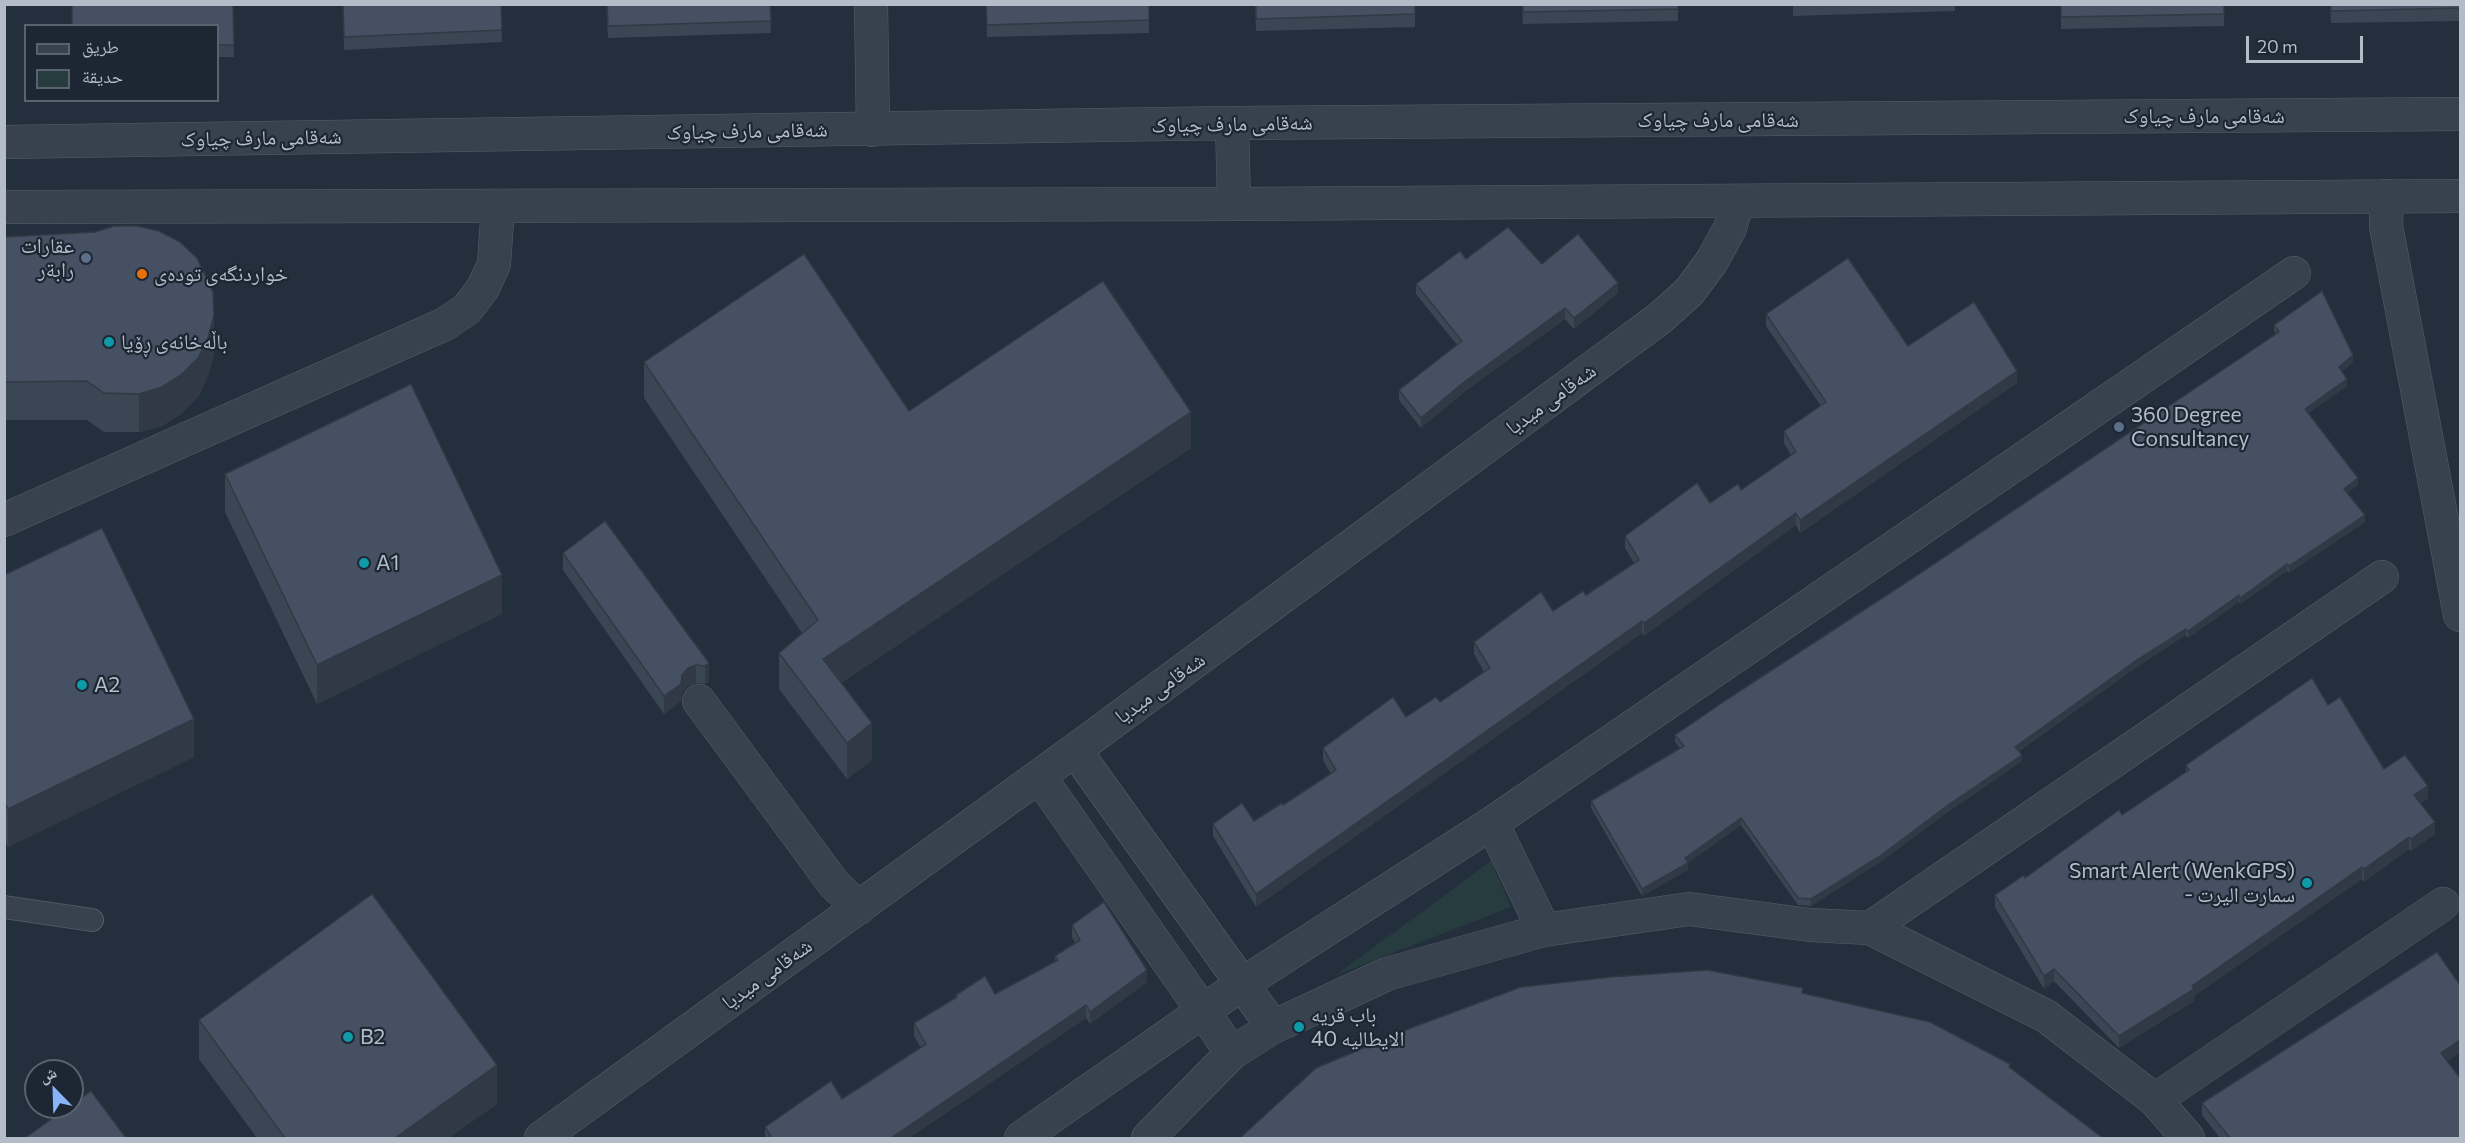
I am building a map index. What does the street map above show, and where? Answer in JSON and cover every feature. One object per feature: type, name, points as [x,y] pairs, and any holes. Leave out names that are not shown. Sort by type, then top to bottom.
[{"type":"street","points":[[871,4],[873,129]]},
{"type":"street","name":"شەقامی مارف چیاوک","points":[[4,142],[1232,123],[2460,114]]},
{"type":"street","points":[[1232,123],[1234,204]]},
{"type":"street","points":[[2387,196],[2386,226],[2460,615]]},
{"type":"street","points":[[4,207],[1234,204],[2460,196]]},
{"type":"street","name":"شەقامی میدیا","points":[[541,1138],[1075,750],[1660,318],[1689,292],[1712,261],[1730,228],[1738,201]]},
{"type":"street","points":[[4,520],[445,324],[467,309],[483,288],[494,264],[498,206]]},
{"type":"street","points":[[1021,1138],[1242,984],[1492,823],[2294,273]]},
{"type":"street","points":[[1870,928],[2382,577]]},
{"type":"street","points":[[699,701],[834,884],[859,908]]},
{"type":"street","points":[[1075,750],[1273,1027]]},
{"type":"street","points":[[1039,776],[1232,1053]]},
{"type":"street","points":[[1492,823],[1544,930]]},
{"type":"street","points":[[2156,1100],[2443,904]]},
{"type":"street","points":[[1148,1138],[1232,1053],[1273,1027],[1387,974],[1544,930],[1689,909],[1810,925],[1870,928],[2046,1016],[2156,1100],[2188,1138]]},
{"type":"lane","points":[[4,907],[92,920]]},
{"type":"green space","points":[[1491,861],[1511,907],[1336,975]]},
{"type":"building","points":[[72,4],[233,4],[234,45],[219,45],[219,24],[72,24]]},
{"type":"building","points":[[343,4],[501,4],[502,30],[344,37]]},
{"type":"building","points":[[607,4],[770,4],[771,21],[608,26]]},
{"type":"building","points":[[986,4],[1149,4],[1149,20],[987,25]]},
{"type":"building","points":[[1256,4],[1415,4],[1415,14],[1256,19]]},
{"type":"building","points":[[1523,4],[1678,4],[1678,9],[1523,12]]},
{"type":"building","points":[[2061,4],[2224,4],[2224,14],[2061,17]]},
{"type":"building","points":[[2331,4],[2460,4],[2460,8],[2331,11]]},
{"type":"building","name":"باڵەخانەی ڕۆیا","points":[[114,226],[137,226],[159,231],[180,242],[197,258],[213,292],[214,315],[208,338],[198,358],[181,375],[162,387],[139,394],[104,393],[87,381],[4,382],[4,237],[95,232]]},
{"type":"building","points":[[1508,227],[1542,264],[1578,234],[1618,283],[1574,318],[1565,308],[1464,382],[1421,418],[1399,390],[1462,341],[1416,284],[1460,251],[1466,259]]},
{"type":"building","points":[[804,254],[909,411],[1103,281],[1191,412],[823,659],[872,723],[847,743],[779,653],[818,620],[644,362]]},
{"type":"building","points":[[1848,258],[1908,346],[1974,302],[2017,371],[1800,520],[1796,513],[1644,623],[1642,621],[1256,894],[1213,824],[1242,803],[1254,821],[1336,770],[1323,748],[1393,697],[1406,717],[1436,697],[1440,702],[1490,668],[1474,642],[1541,592],[1553,611],[1583,591],[1586,595],[1639,560],[1625,536],[1697,483],[1710,503],[1738,484],[1741,490],[1796,452],[1784,431],[1826,402],[1766,314]]},
{"type":"building","points":[[2322,291],[2353,355],[2339,367],[2347,379],[2305,409],[2358,478],[2344,489],[2365,515],[2289,566],[2287,564],[2240,598],[2239,595],[2188,631],[2186,629],[2134,662],[2015,747],[2022,755],[1948,805],[1880,856],[1811,899],[1798,898],[1741,818],[1685,858],[1688,863],[1642,889],[1591,801],[1684,746],[1675,735],[1726,700],[1919,574],[2279,332],[2274,325]]},
{"type":"building","name":"A1","points":[[411,384],[502,575],[317,665],[225,474]]},
{"type":"building","points":[[605,521],[709,663],[705,666],[696,665],[688,668],[682,675],[681,684],[664,696],[563,553]]},
{"type":"building","name":"A2","points":[[102,528],[194,719],[8,809],[4,801],[4,575]]},
{"type":"building","points":[[2312,678],[2328,705],[2340,697],[2384,769],[2405,755],[2428,786],[2414,795],[2435,822],[2411,839],[2409,837],[2364,869],[2362,867],[2192,986],[2194,989],[2119,1036],[2054,969],[2044,976],[1995,895],[2024,875],[2025,878],[2119,810],[2122,815],[2189,770],[2186,765]]},
{"type":"building","name":"B2","points":[[372,894],[497,1065],[395,1138],[285,1138],[199,1020]]},
{"type":"building","points":[[1104,902],[1147,970],[1090,1012],[1086,1005],[891,1138],[772,1138],[765,1127],[831,1081],[842,1099],[926,1044],[914,1023],[957,997],[956,995],[985,976],[995,994],[1058,960],[1055,956],[1080,940],[1072,925]]},
{"type":"building","points":[[2437,952],[2460,985],[2460,1040],[2441,1053],[2460,1078],[2460,1138],[2230,1138],[2202,1103]]},
{"type":"building","points":[[1707,970],[1803,988],[1802,993],[1930,1022],[2010,1064],[2009,1067],[2103,1138],[1240,1138],[1316,1068],[1411,1028],[1521,987]]},
{"type":"building","points":[[91,1091],[126,1138],[25,1138],[51,1119],[84,1119],[84,1096]]},
{"type":"place","name":"عقارات رابةر","points":[[86,258]]},
{"type":"place","name":"خواردنگەی تودەی","points":[[142,274]]},
{"type":"place","name":"باڵەخانەی ڕۆیا","points":[[109,342]]},
{"type":"place","name":"360 Degree Consultancy","points":[[2119,427]]},
{"type":"place","name":"A1","points":[[364,563]]},
{"type":"place","name":"A2","points":[[82,685]]},
{"type":"place","name":"Smart Alert (WenkGPS) - سمارت اليرت","points":[[2307,883]]},
{"type":"place","name":"باب قريه الايطاليه 40","points":[[1299,1027]]},
{"type":"place","name":"B2","points":[[348,1037]]}]
